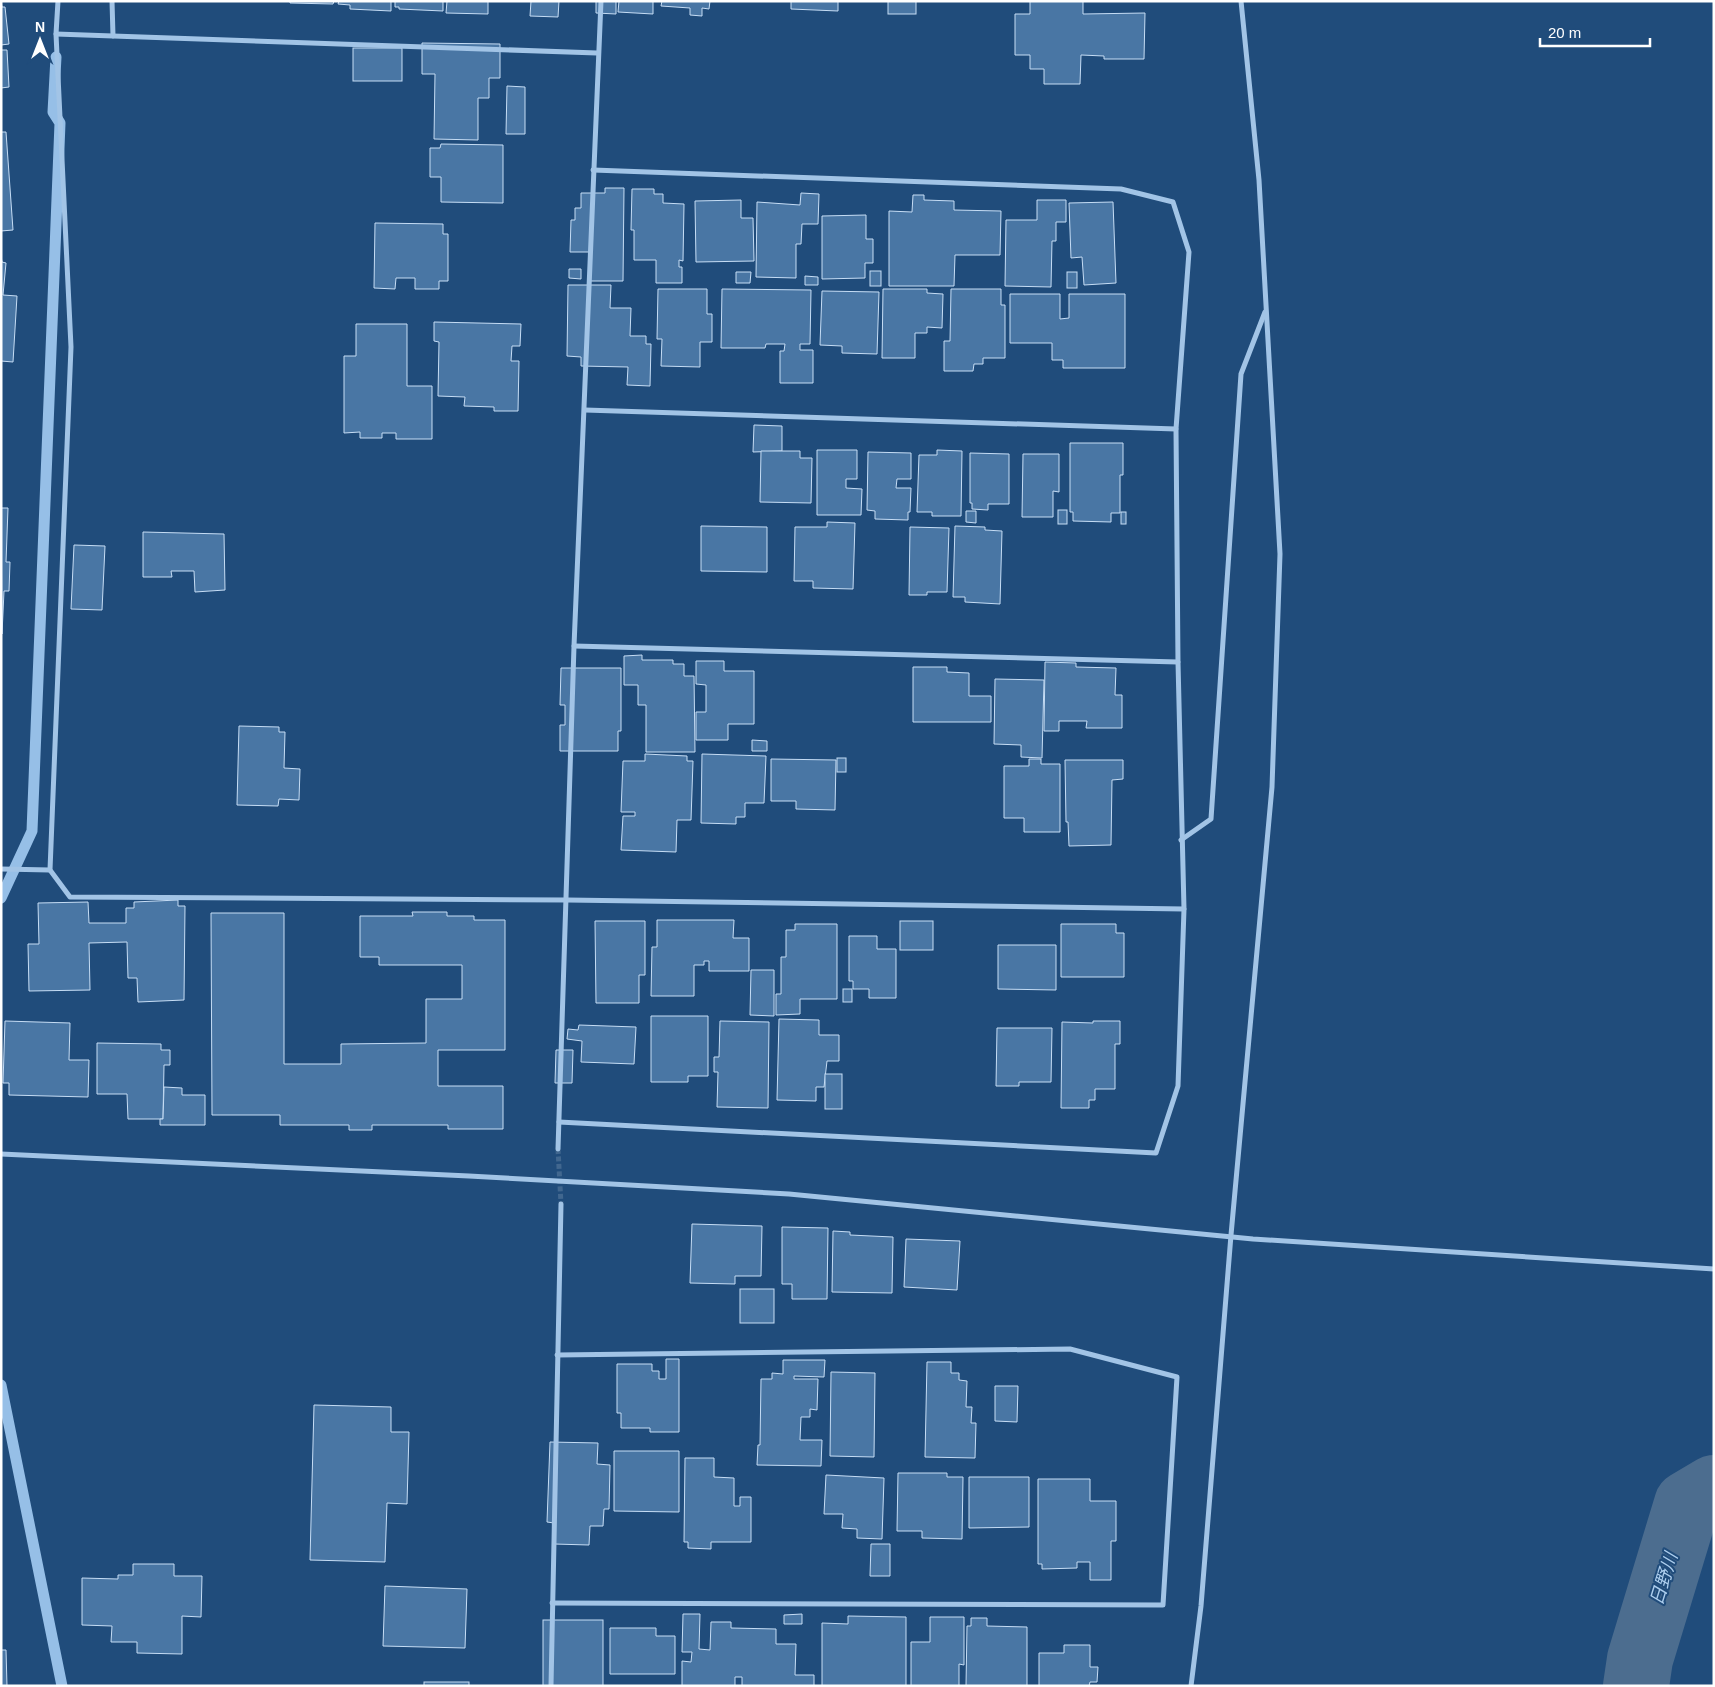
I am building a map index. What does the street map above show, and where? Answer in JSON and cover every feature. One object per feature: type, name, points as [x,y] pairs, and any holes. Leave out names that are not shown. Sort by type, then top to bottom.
[{"type":"street","points":[[58,1],[56,34],[71,347],[50,870],[70,897],[567,900],[1184,910]]},
{"type":"street","points":[[112,1],[113,36]]},
{"type":"street","points":[[558,1149],[574,646],[597,53],[601,1]]},
{"type":"street","points":[[1191,1686],[1201,1606],[1231,1235],[1272,787],[1280,554],[1259,180],[1241,1]]},
{"type":"street","points":[[56,34],[597,53]]},
{"type":"street","points":[[559,1122],[1156,1153],[1178,1086],[1184,910],[1178,662],[1176,429],[1189,252],[1174,202],[1121,189],[593,170]]},
{"type":"street","points":[[1181,840],[1211,818],[1241,374],[1266,309]]},
{"type":"street","points":[[584,410],[1176,429]]},
{"type":"street","points":[[574,646],[1178,662]]},
{"type":"street","points":[[1,869],[50,870]]},
{"type":"street","points":[[1,1154],[469,1176],[790,1194],[1231,1235],[1253,1239],[1714,1269]]},
{"type":"street","points":[[550,1686],[561,1204]]},
{"type":"street","points":[[552,1603],[1163,1605],[1177,1377],[1070,1350],[557,1355]]},
{"type":"building","points":[[1,1],[2,7],[5,7],[9,44],[1,45]]},
{"type":"building","points":[[290,1],[334,1],[333,4],[290,3]]},
{"type":"building","points":[[339,1],[391,1],[391,11],[350,9],[350,5],[338,4]]},
{"type":"building","points":[[395,1],[443,1],[443,11],[399,9],[399,7],[395,7]]},
{"type":"building","points":[[447,1],[488,1],[488,14],[446,13]]},
{"type":"building","points":[[531,1],[559,1],[558,17],[530,16]]},
{"type":"building","points":[[596,1],[616,1],[616,14],[596,13]]},
{"type":"building","points":[[619,1],[653,1],[653,14],[618,12]]},
{"type":"building","points":[[662,1],[710,1],[709,9],[702,8],[702,16],[690,15],[690,8],[661,6]]},
{"type":"building","points":[[791,1],[838,1],[838,11],[791,9]]},
{"type":"building","points":[[888,1],[916,1],[916,14],[888,14]]},
{"type":"building","points":[[1030,1],[1083,1],[1083,14],[1145,13],[1144,59],[1104,59],[1104,56],[1081,55],[1080,84],[1044,84],[1044,69],[1030,69],[1030,55],[1015,55],[1015,14],[1030,14]]},
{"type":"building","points":[[422,43],[500,44],[500,78],[489,78],[489,98],[478,98],[478,140],[434,139],[435,74],[422,74]]},
{"type":"building","points":[[353,48],[402,48],[402,81],[353,81]]},
{"type":"building","points":[[1,50],[7,50],[9,87],[1,88]]},
{"type":"building","points":[[507,86],[525,87],[525,134],[506,134]]},
{"type":"building","points":[[1,132],[6,132],[13,230],[1,231]]},
{"type":"building","points":[[441,144],[503,145],[503,203],[441,202],[441,177],[430,177],[430,148],[440,148]]},
{"type":"building","points":[[605,188],[624,188],[623,281],[589,281],[589,252],[570,252],[571,220],[575,220],[575,208],[581,208],[581,193],[605,193]]},
{"type":"building","points":[[632,189],[654,189],[654,194],[663,194],[663,203],[684,204],[683,261],[679,260],[679,267],[682,267],[682,283],[656,283],[656,260],[634,260],[634,230],[631,230]]},
{"type":"building","points":[[801,193],[819,194],[818,224],[802,224],[801,244],[796,244],[796,278],[756,277],[757,202],[800,205]]},
{"type":"building","points":[[913,195],[924,195],[924,200],[954,201],[954,210],[1001,211],[1000,255],[955,255],[954,286],[889,286],[889,211],[912,212]]},
{"type":"building","points":[[741,200],[741,218],[753,218],[754,261],[696,262],[695,201]]},
{"type":"building","points":[[1037,200],[1066,200],[1066,222],[1056,222],[1056,241],[1052,241],[1051,287],[1005,286],[1006,220],[1037,220]]},
{"type":"building","points":[[1113,202],[1116,283],[1084,285],[1082,257],[1071,258],[1069,203]]},
{"type":"building","points":[[866,215],[866,239],[873,239],[873,263],[865,263],[865,278],[822,279],[822,216]]},
{"type":"building","points":[[375,223],[443,224],[443,234],[448,234],[448,281],[439,281],[439,289],[415,289],[415,278],[396,278],[395,289],[374,288]]},
{"type":"building","points":[[1,256],[2,262],[6,263],[3,295],[17,296],[13,362],[1,361]]},
{"type":"building","points":[[569,269],[581,269],[581,279],[569,278]]},
{"type":"building","points":[[870,271],[881,271],[881,286],[870,286]]},
{"type":"building","points":[[736,272],[751,272],[750,283],[736,283]]},
{"type":"building","points":[[1067,272],[1077,272],[1077,288],[1067,288]]},
{"type":"building","points":[[805,276],[818,277],[818,285],[805,285]]},
{"type":"building","points":[[568,285],[611,285],[610,308],[631,308],[630,336],[646,336],[646,344],[651,344],[650,386],[627,385],[628,367],[581,366],[581,357],[567,356]]},
{"type":"building","points":[[658,289],[707,289],[707,314],[712,314],[712,342],[700,342],[700,367],[661,366],[662,339],[657,339]]},
{"type":"building","points":[[722,289],[811,290],[810,344],[800,344],[800,350],[813,350],[813,383],[780,383],[780,351],[784,351],[785,344],[766,344],[765,348],[721,348]]},
{"type":"building","points":[[883,289],[927,289],[927,293],[943,294],[942,328],[927,327],[927,333],[915,333],[915,358],[882,358]]},
{"type":"building","points":[[951,289],[1001,289],[1001,305],[1005,305],[1005,358],[983,358],[983,364],[974,364],[973,371],[944,371],[944,341],[950,341]]},
{"type":"building","points":[[822,291],[879,292],[877,354],[842,353],[842,346],[820,345]]},
{"type":"building","points":[[1010,294],[1060,294],[1060,319],[1069,318],[1069,294],[1125,294],[1125,368],[1063,368],[1063,360],[1052,360],[1052,343],[1010,343]]},
{"type":"building","points":[[434,322],[521,324],[520,346],[512,346],[511,361],[519,361],[518,411],[494,411],[494,407],[464,406],[465,397],[438,396],[439,342],[434,341]]},
{"type":"building","points":[[356,324],[407,324],[407,386],[432,386],[432,439],[396,439],[396,433],[382,433],[382,438],[360,438],[360,432],[344,433],[344,356],[356,356]]},
{"type":"building","points":[[754,425],[782,426],[782,451],[753,452]]},
{"type":"building","points":[[1070,443],[1123,443],[1123,475],[1120,475],[1120,513],[1111,513],[1111,522],[1073,521],[1073,512],[1070,512]]},
{"type":"building","points":[[817,450],[857,450],[857,479],[846,479],[846,488],[862,489],[861,515],[817,515]]},
{"type":"building","points":[[937,450],[962,451],[961,516],[932,516],[932,512],[917,512],[919,455],[937,455]]},
{"type":"building","points":[[761,451],[800,451],[800,458],[812,458],[811,503],[760,502]]},
{"type":"building","points":[[868,452],[911,453],[911,479],[897,479],[896,488],[911,488],[908,520],[875,519],[875,511],[867,510]]},
{"type":"building","points":[[970,453],[1009,454],[1009,504],[988,504],[988,510],[972,509],[972,503],[970,503]]},
{"type":"building","points":[[1023,454],[1059,454],[1059,492],[1053,491],[1053,517],[1022,517]]},
{"type":"building","points":[[1,508],[8,508],[6,562],[10,562],[9,591],[4,591],[2,634]]},
{"type":"building","points":[[1058,510],[1067,510],[1067,524],[1058,524]]},
{"type":"building","points":[[966,511],[976,511],[976,523],[966,522]]},
{"type":"building","points":[[1121,512],[1126,512],[1126,524],[1121,524]]},
{"type":"building","points":[[827,522],[855,523],[853,589],[813,588],[813,581],[794,581],[795,527],[827,527]]},
{"type":"building","points":[[701,526],[767,527],[767,572],[701,571]]},
{"type":"building","points":[[955,526],[985,527],[985,530],[1002,531],[1000,604],[965,602],[965,597],[953,597]]},
{"type":"building","points":[[910,527],[949,528],[947,592],[927,592],[927,595],[909,595]]},
{"type":"building","points":[[143,532],[224,534],[225,590],[195,592],[194,571],[171,571],[172,577],[143,577]]},
{"type":"building","points":[[74,545],[105,546],[102,610],[71,609]]},
{"type":"building","points":[[642,655],[642,660],[673,660],[673,664],[684,664],[684,676],[694,676],[695,752],[646,752],[646,705],[638,705],[638,685],[624,685],[624,656]]},
{"type":"building","points":[[696,661],[724,661],[724,671],[754,671],[754,724],[728,724],[728,740],[696,740],[696,712],[706,712],[706,685],[696,684]]},
{"type":"building","points":[[1045,662],[1076,663],[1076,667],[1116,668],[1115,695],[1122,695],[1122,728],[1086,728],[1087,721],[1059,721],[1059,731],[1044,731]]},
{"type":"building","points":[[913,667],[947,667],[947,672],[969,673],[969,696],[991,696],[991,722],[913,722]]},
{"type":"building","points":[[561,668],[621,668],[621,731],[618,731],[618,751],[560,751],[560,725],[565,725],[565,705],[560,705]]},
{"type":"building","points":[[995,679],[1044,680],[1042,758],[1021,757],[1021,745],[994,744]]},
{"type":"building","points":[[239,726],[279,727],[279,732],[285,732],[284,768],[300,769],[299,800],[279,799],[278,806],[237,805]]},
{"type":"building","points":[[752,740],[767,741],[767,751],[752,751]]},
{"type":"building","points":[[645,754],[687,756],[687,761],[693,761],[691,820],[677,820],[676,852],[621,850],[623,816],[635,816],[635,812],[621,812],[623,761],[645,761]]},
{"type":"building","points":[[702,754],[766,756],[764,803],[745,803],[745,817],[736,817],[736,824],[701,823]]},
{"type":"building","points":[[837,758],[846,758],[846,772],[837,772]]},
{"type":"building","points":[[771,759],[836,760],[835,810],[796,809],[796,801],[771,801]]},
{"type":"building","points":[[1029,759],[1041,759],[1041,764],[1060,764],[1060,832],[1024,832],[1024,818],[1004,818],[1004,766],[1029,766]]},
{"type":"building","points":[[1065,760],[1123,760],[1123,779],[1112,780],[1111,845],[1069,846],[1068,822],[1066,822]]},
{"type":"building","points":[[178,900],[178,906],[185,906],[184,1000],[138,1002],[137,978],[128,978],[127,942],[89,943],[90,990],[29,991],[28,944],[39,944],[38,903],[88,902],[89,923],[126,923],[126,908],[134,908],[134,902]]},
{"type":"building","points":[[412,912],[447,912],[447,916],[474,916],[474,920],[505,920],[505,1050],[438,1050],[438,1086],[503,1086],[503,1129],[448,1129],[448,1125],[372,1125],[372,1130],[349,1130],[349,1125],[280,1125],[280,1115],[212,1115],[211,913],[284,913],[284,1064],[341,1064],[341,1044],[426,1043],[426,999],[462,999],[462,965],[379,965],[379,957],[360,957],[360,916],[413,916]]},
{"type":"building","points":[[657,920],[734,920],[733,938],[749,938],[749,971],[709,971],[709,961],[704,961],[704,965],[694,965],[694,996],[651,996],[652,947],[657,947]]},
{"type":"building","points":[[595,921],[645,921],[645,975],[639,975],[639,1003],[596,1003]]},
{"type":"building","points":[[900,921],[933,921],[933,950],[900,950]]},
{"type":"building","points":[[795,924],[837,924],[837,999],[800,999],[800,1014],[776,1015],[776,994],[781,994],[781,957],[786,957],[786,930],[795,930]]},
{"type":"building","points":[[1061,924],[1116,924],[1116,933],[1124,933],[1124,977],[1061,977]]},
{"type":"building","points":[[849,936],[877,936],[877,949],[896,949],[896,998],[869,998],[869,989],[853,989],[853,981],[849,981]]},
{"type":"building","points":[[998,945],[1056,945],[1056,990],[998,989]]},
{"type":"building","points":[[751,970],[774,970],[774,1016],[750,1015]]},
{"type":"building","points":[[843,989],[852,989],[852,1002],[843,1002]]},
{"type":"building","points":[[651,1016],[708,1016],[708,1076],[688,1076],[688,1082],[651,1082]]},
{"type":"building","points":[[779,1019],[819,1020],[819,1035],[839,1035],[839,1061],[827,1061],[824,1087],[816,1087],[816,1101],[777,1100]]},
{"type":"building","points":[[5,1021],[70,1023],[69,1060],[89,1060],[88,1097],[9,1095],[9,1083],[3,1083]]},
{"type":"building","points":[[720,1021],[769,1022],[768,1108],[717,1107],[718,1072],[714,1072],[714,1057],[719,1057]]},
{"type":"building","points":[[1093,1021],[1120,1021],[1120,1044],[1115,1044],[1115,1089],[1095,1089],[1095,1100],[1089,1100],[1089,1108],[1061,1108],[1062,1022],[1093,1023]]},
{"type":"building","points":[[579,1025],[636,1027],[634,1064],[581,1062],[582,1041],[567,1039],[568,1029],[578,1030]]},
{"type":"building","points":[[997,1028],[1052,1028],[1051,1082],[1019,1082],[1019,1086],[996,1086]]},
{"type":"building","points":[[97,1043],[161,1044],[161,1050],[170,1050],[170,1065],[164,1065],[163,1119],[128,1119],[127,1094],[97,1094]]},
{"type":"building","points":[[556,1050],[573,1050],[572,1083],[555,1083]]},
{"type":"building","points":[[825,1074],[842,1074],[842,1109],[825,1109]]},
{"type":"building","points":[[164,1087],[182,1088],[182,1095],[205,1095],[205,1125],[160,1125],[160,1119],[163,1119]]},
{"type":"building","points":[[692,1224],[762,1226],[761,1276],[735,1276],[735,1284],[690,1283]]},
{"type":"building","points":[[782,1227],[828,1228],[827,1299],[792,1299],[792,1284],[782,1284]]},
{"type":"building","points":[[833,1231],[850,1232],[850,1235],[893,1237],[892,1293],[832,1292]]},
{"type":"building","points":[[906,1239],[960,1241],[957,1290],[904,1287]]},
{"type":"building","points":[[740,1289],[774,1289],[774,1323],[740,1323]]},
{"type":"building","points":[[666,1359],[679,1359],[679,1432],[650,1432],[650,1428],[621,1428],[621,1413],[617,1413],[617,1364],[652,1364],[652,1371],[659,1371],[659,1379],[666,1379]]},
{"type":"building","points":[[783,1360],[825,1360],[824,1377],[794,1376],[794,1379],[818,1379],[817,1410],[810,1409],[810,1417],[801,1417],[800,1440],[822,1440],[821,1466],[757,1465],[758,1445],[760,1445],[761,1379],[772,1379],[772,1373],[783,1374]]},
{"type":"building","points":[[927,1362],[951,1362],[951,1373],[959,1373],[959,1380],[967,1381],[966,1407],[972,1407],[971,1423],[976,1423],[975,1458],[925,1457]]},
{"type":"building","points":[[831,1372],[875,1373],[874,1457],[830,1456]]},
{"type":"building","points":[[995,1386],[1018,1386],[1017,1422],[995,1421]]},
{"type":"building","points":[[314,1405],[391,1407],[391,1432],[409,1432],[407,1504],[387,1503],[385,1562],[310,1560]]},
{"type":"building","points":[[550,1442],[598,1443],[597,1464],[610,1465],[609,1509],[604,1509],[603,1526],[590,1526],[589,1545],[554,1544],[554,1523],[547,1522]]},
{"type":"building","points":[[614,1451],[679,1451],[679,1512],[614,1511]]},
{"type":"building","points":[[685,1458],[714,1458],[714,1477],[734,1478],[734,1506],[740,1506],[740,1497],[751,1497],[751,1542],[711,1542],[711,1549],[688,1548],[688,1542],[684,1542]]},
{"type":"building","points":[[898,1473],[947,1473],[947,1477],[963,1477],[962,1539],[922,1538],[922,1531],[897,1531]]},
{"type":"building","points":[[826,1475],[884,1478],[882,1539],[857,1538],[857,1529],[842,1528],[843,1514],[824,1514]]},
{"type":"building","points":[[969,1477],[1029,1477],[1029,1527],[969,1528]]},
{"type":"building","points":[[1038,1479],[1090,1479],[1090,1501],[1116,1501],[1116,1541],[1111,1541],[1111,1580],[1090,1580],[1090,1562],[1077,1562],[1077,1568],[1042,1569],[1042,1564],[1038,1564]]},
{"type":"building","points":[[871,1544],[890,1544],[890,1576],[870,1576]]},
{"type":"building","points":[[133,1564],[174,1564],[174,1576],[202,1576],[201,1617],[182,1616],[182,1654],[137,1653],[137,1642],[111,1642],[112,1626],[82,1625],[82,1578],[118,1579],[118,1575],[133,1575]]},
{"type":"building","points":[[385,1586],[467,1589],[465,1648],[383,1646]]},
{"type":"building","points":[[683,1614],[700,1614],[699,1649],[710,1650],[711,1622],[731,1622],[731,1628],[776,1629],[776,1644],[796,1644],[795,1675],[814,1675],[814,1686],[742,1686],[742,1677],[735,1677],[735,1686],[682,1686],[682,1661],[691,1662],[692,1652],[682,1652]]},
{"type":"building","points":[[802,1614],[802,1624],[784,1624],[784,1615]]},
{"type":"building","points":[[848,1616],[906,1617],[906,1686],[822,1686],[822,1623],[848,1624]]},
{"type":"building","points":[[930,1617],[964,1617],[964,1665],[959,1664],[959,1686],[911,1686],[911,1642],[930,1642]]},
{"type":"building","points":[[971,1618],[987,1618],[987,1626],[1027,1627],[1027,1686],[966,1686],[967,1626],[971,1626]]},
{"type":"building","points":[[543,1620],[603,1620],[603,1686],[543,1686]]},
{"type":"building","points":[[610,1628],[656,1628],[656,1636],[675,1636],[675,1674],[610,1674]]},
{"type":"building","points":[[1064,1645],[1090,1645],[1090,1667],[1098,1667],[1097,1682],[1090,1682],[1089,1686],[1039,1686],[1039,1653],[1064,1653]]},
{"type":"building","points":[[1,1650],[6,1650],[7,1686],[1,1686]]},
{"type":"building","points":[[424,1682],[469,1682],[469,1686],[424,1686]]},
{"type":"waterway","points":[[1,898],[32,831],[60,123],[53,112],[56,57]]},
{"type":"waterway","points":[[1,1385],[62,1686]]},
{"type":"waterway","name":"日野川","points":[[1636,1686],[1640,1659],[1687,1504],[1714,1488]]},
{"type":"tunnel","points":[[558,1149],[561,1204]]}]
